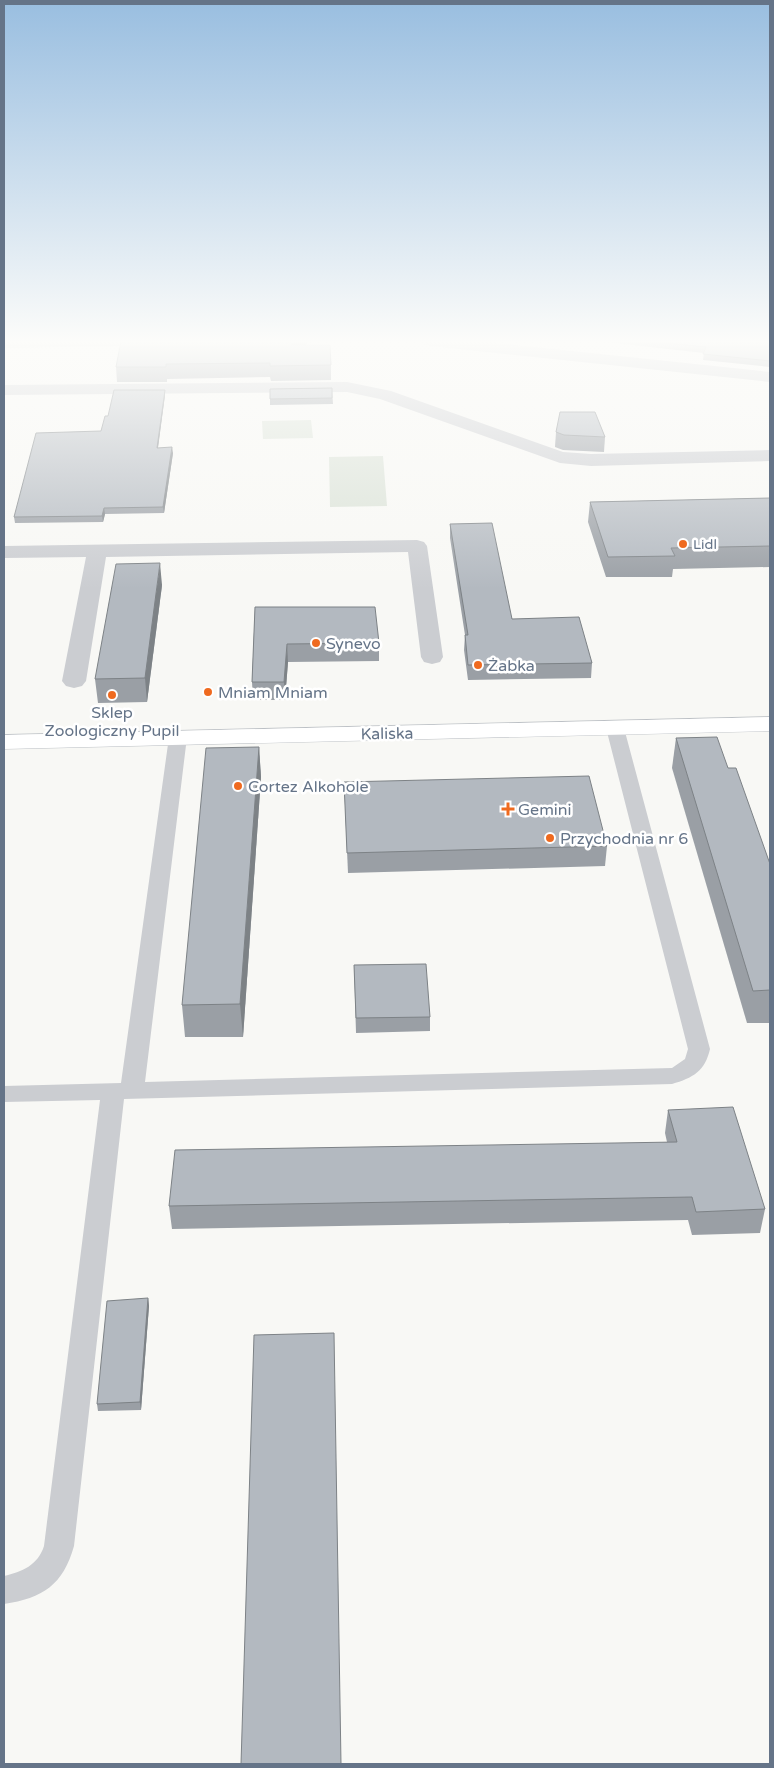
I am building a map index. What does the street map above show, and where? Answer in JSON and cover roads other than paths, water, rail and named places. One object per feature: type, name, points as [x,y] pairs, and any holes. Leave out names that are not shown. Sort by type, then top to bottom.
[{"type":"street","points":[[465,424],[560,457],[591,460],[770,456]]},
{"type":"street","points":[[4,552],[417,546],[432,657]]},
{"type":"street","points":[[74,681],[97,552]]},
{"type":"street","name":"Kaliska","points":[[4,742],[770,724]]},
{"type":"lane","points":[[4,1094],[672,1076],[689,1070],[696,1064],[699,1049],[615,728]]},
{"type":"lane","points":[[4,1590],[20,1587],[38,1579],[53,1564],[59,1546],[123,1090],[178,737]]},
{"type":"place","name":"Lidl","points":[[683,544]]},
{"type":"place","name":"Synevo","points":[[316,643]]},
{"type":"place","name":"Żabka","points":[[478,665]]},
{"type":"place","name":"Mniam Mniam","points":[[208,692]]},
{"type":"place","name":"Sklep Zoologiczny Pupil","points":[[112,695]]},
{"type":"place","name":"Cortez Alkohole","points":[[238,786]]},
{"type":"place","name":"Gemini","points":[[508,809]]},
{"type":"place","name":"Przychodnia nr 6","points":[[550,838]]}]
